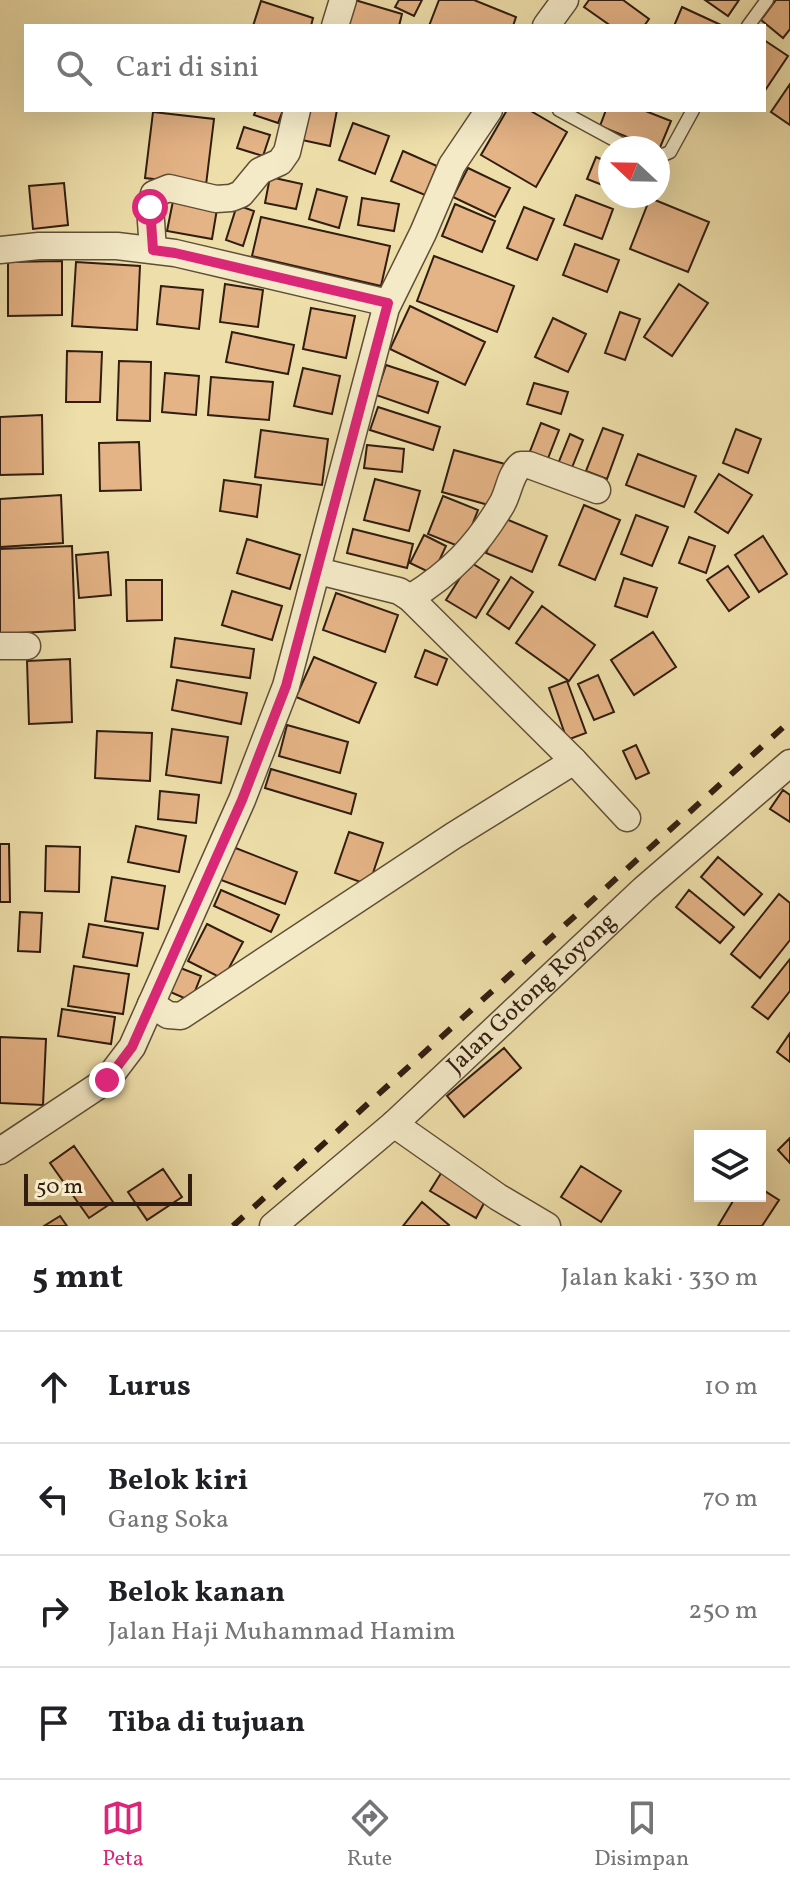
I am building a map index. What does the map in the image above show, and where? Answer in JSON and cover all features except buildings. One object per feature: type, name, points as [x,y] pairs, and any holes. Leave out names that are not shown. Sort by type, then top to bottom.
[{"type":"street","points":[[336,24],[343,0]]},
{"type":"street","points":[[547,24],[565,0]]},
{"type":"street","points":[[153,250],[150,207],[154,194],[169,188],[216,199],[241,194],[260,171],[280,162],[287,152],[297,112]]},
{"type":"street","points":[[0,1151],[107,1080],[132,1047],[242,800],[280,701],[318,571],[388,303],[452,165],[488,112]]},
{"type":"street","points":[[0,250],[117,246],[175,253],[388,303]]},
{"type":"street","points":[[410,598],[441,579],[472,549],[508,494],[514,472],[521,465],[529,465],[597,490]]},
{"type":"street","points":[[318,571],[399,591],[410,598],[627,818]]},
{"type":"street","points":[[0,646],[27,646]]},
{"type":"street","points":[[151,1004],[168,1015],[181,1016],[453,836],[574,761]]},
{"type":"street","name":"Jalan Gotong Royong","points":[[280,1224],[394,1124],[644,889],[790,763]]},
{"type":"street","points":[[394,1124],[498,1197],[547,1226]]},
{"type":"lane","points":[[749,24],[767,0]]},
{"type":"lane","points":[[563,112],[607,136]]},
{"type":"lane","points":[[670,152],[692,112]]},
{"type":"railway","points":[[233,1226],[790,721]]},
{"type":"route","points":[[107,1080],[132,1047],[242,800],[286,686],[388,303],[153,250],[150,207]]}]
